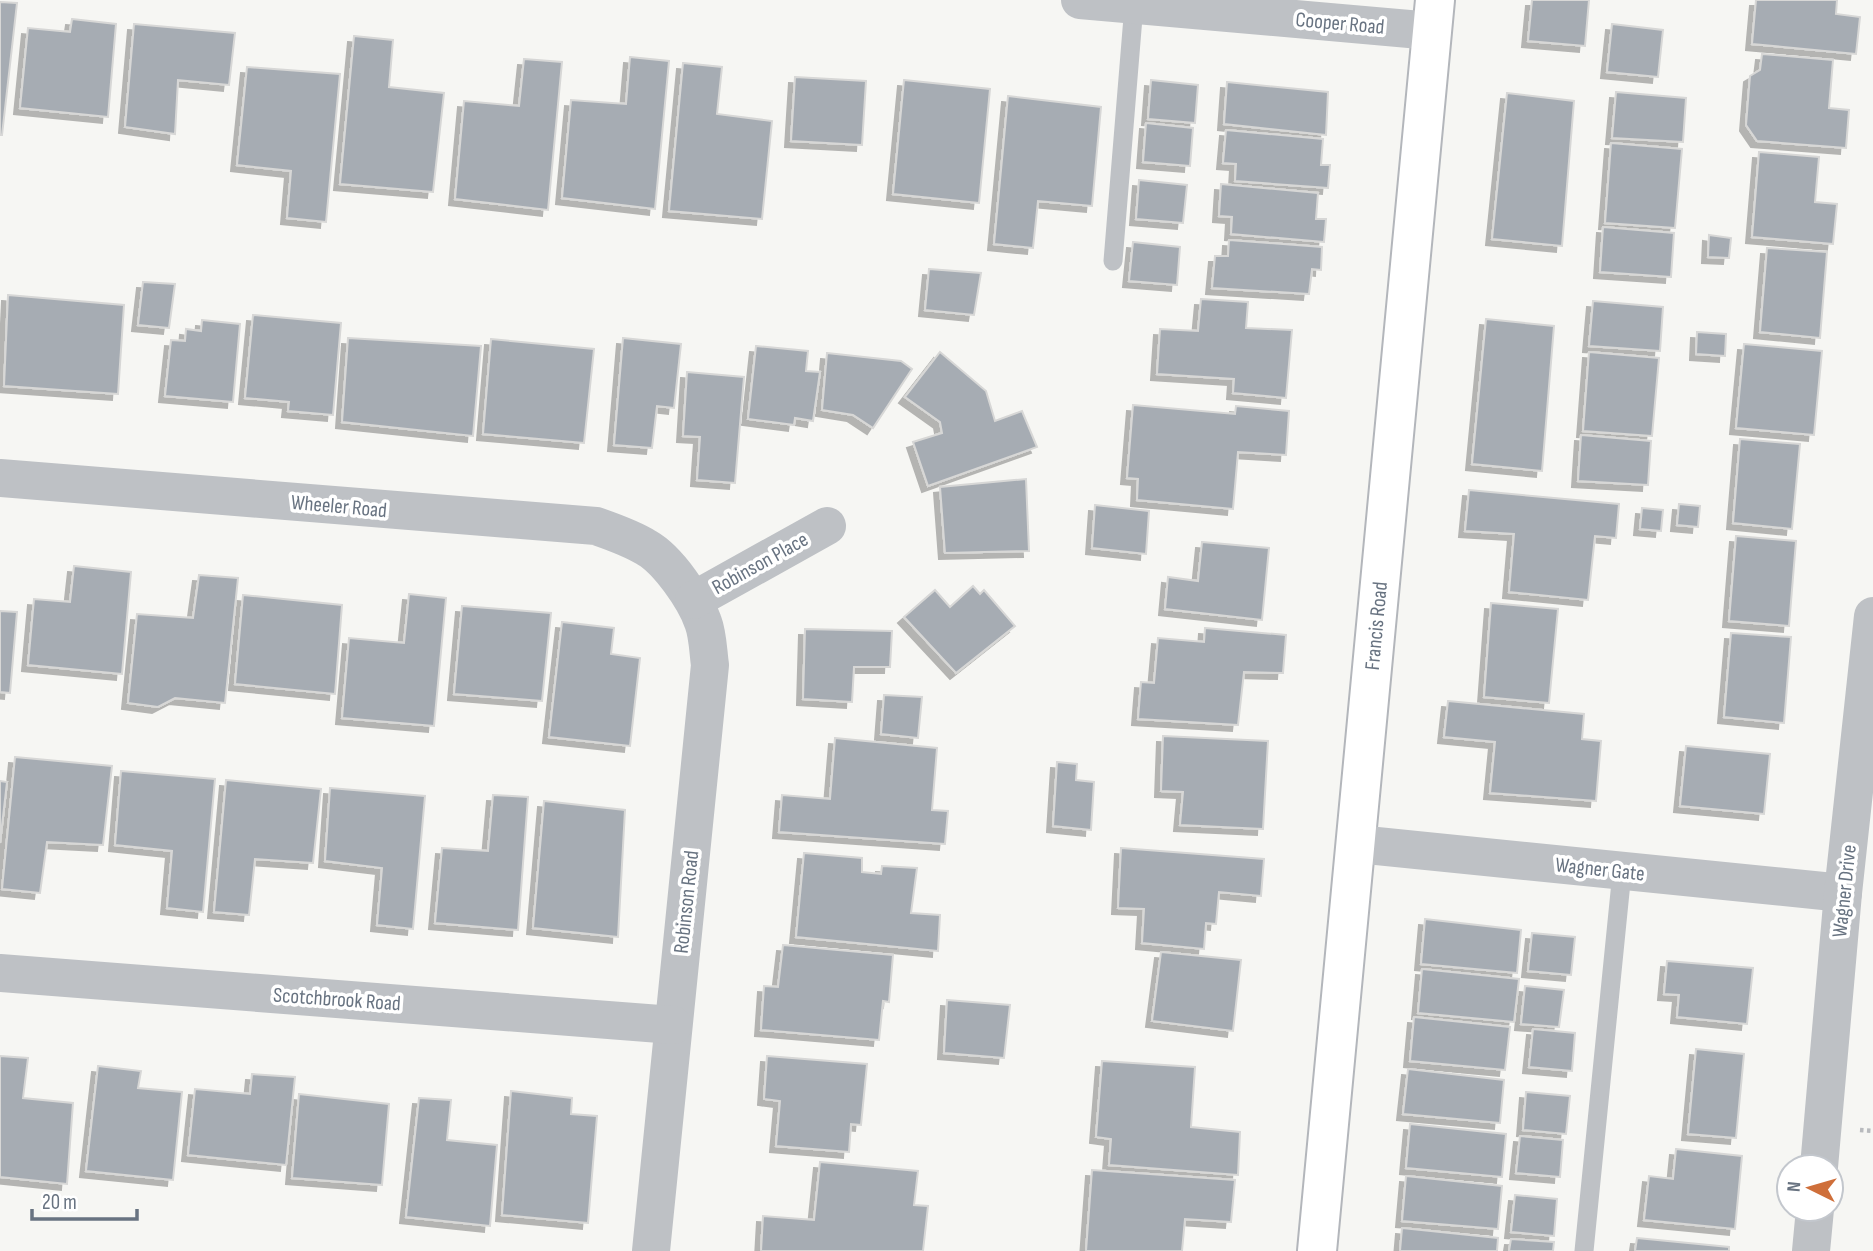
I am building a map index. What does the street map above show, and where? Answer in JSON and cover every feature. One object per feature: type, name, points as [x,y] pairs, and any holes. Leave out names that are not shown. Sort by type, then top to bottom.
[{"type":"street","name":"Cooper Road","points":[[1080,0],[1134,5],[1434,16]]},
{"type":"street","name":"Francis Road","points":[[1317,1251],[1434,16]]},
{"type":"street","name":"Wheeler Road","points":[[0,478],[596,526],[650,549],[666,565]]},
{"type":"street","name":"Robinson Place","points":[[694,600],[827,526]]},
{"type":"street","name":"Robinson Road","points":[[652,1251],[710,665],[704,624],[694,600],[666,565]]},
{"type":"street","name":"Wagner Drive","points":[[1820,1153],[1843,894],[1873,616]]},
{"type":"street","name":"Wagner Gate","points":[[1357,844],[1843,894]]},
{"type":"street","name":"Scotchbrook Road","points":[[0,973],[673,1025]]},
{"type":"street","points":[[1811,1251],[1814,1223]]},
{"type":"lane","points":[[1113,261],[1134,5]]},
{"type":"lane","points":[[1584,1251],[1622,872]]},
{"type":"building","points":[[1532,0],[1589,0],[1585,46],[1528,41]]},
{"type":"building","points":[[1756,0],[1837,0],[1836,14],[1860,17],[1856,54],[1752,44]]},
{"type":"building","points":[[0,2],[17,3],[2,135],[0,135]]},
{"type":"building","points":[[72,19],[116,24],[108,117],[20,108],[28,28],[70,32]]},
{"type":"building","points":[[134,24],[235,33],[229,85],[178,80],[175,134],[125,127]]},
{"type":"building","points":[[1612,24],[1663,30],[1658,77],[1607,72]]},
{"type":"building","points":[[354,36],[393,40],[389,87],[444,93],[433,192],[340,184]]},
{"type":"building","points":[[1762,54],[1833,60],[1829,108],[1849,110],[1846,148],[1757,141],[1746,125],[1750,76],[1760,70]]},
{"type":"building","points":[[630,57],[669,61],[655,209],[562,198],[571,100],[626,104]]},
{"type":"building","points":[[524,59],[562,62],[548,210],[455,199],[464,101],[519,106]]},
{"type":"building","points":[[683,63],[722,67],[717,114],[772,121],[762,219],[669,211]]},
{"type":"building","points":[[247,67],[340,74],[326,222],[287,218],[291,171],[237,165]]},
{"type":"building","points":[[795,77],[866,81],[862,145],[791,141]]},
{"type":"building","points":[[904,80],[990,89],[979,203],[893,194]]},
{"type":"building","points":[[1151,80],[1198,85],[1195,123],[1148,119]]},
{"type":"building","points":[[1227,82],[1328,92],[1326,135],[1224,124]]},
{"type":"building","points":[[1616,92],[1686,98],[1683,142],[1612,138]]},
{"type":"building","points":[[1507,93],[1574,101],[1562,246],[1492,239]]},
{"type":"building","points":[[1008,96],[1101,107],[1092,206],[1038,201],[1033,248],[994,244]]},
{"type":"building","points":[[1146,123],[1193,128],[1190,166],[1143,162]]},
{"type":"building","points":[[1226,130],[1323,139],[1321,165],[1330,165],[1328,188],[1235,181],[1236,164],[1223,163]]},
{"type":"building","points":[[1611,143],[1682,149],[1675,228],[1605,223]]},
{"type":"building","points":[[1759,152],[1819,157],[1815,202],[1837,204],[1833,244],[1752,237]]},
{"type":"building","points":[[1139,180],[1187,185],[1183,223],[1136,219]]},
{"type":"building","points":[[1221,184],[1318,193],[1316,219],[1326,219],[1324,242],[1231,234],[1232,217],[1219,216]]},
{"type":"building","points":[[1603,227],[1674,233],[1671,277],[1600,272]]},
{"type":"building","points":[[1709,235],[1731,238],[1729,258],[1708,257]]},
{"type":"building","points":[[1229,240],[1322,247],[1321,270],[1312,269],[1309,294],[1212,288],[1215,256],[1228,256]]},
{"type":"building","points":[[1133,242],[1180,247],[1177,285],[1129,281]]},
{"type":"building","points":[[1767,248],[1827,252],[1820,338],[1760,332]]},
{"type":"building","points":[[929,269],[981,273],[974,315],[925,310]]},
{"type":"building","points":[[143,282],[175,284],[169,328],[138,325]]},
{"type":"building","points":[[8,295],[124,305],[118,394],[4,386]]},
{"type":"building","points":[[1201,299],[1248,302],[1246,328],[1292,330],[1286,398],[1233,393],[1234,379],[1157,374],[1160,329],[1198,331]]},
{"type":"building","points":[[1593,301],[1663,307],[1660,351],[1589,346]]},
{"type":"building","points":[[253,315],[341,323],[333,415],[288,411],[289,402],[245,398]]},
{"type":"building","points":[[1486,319],[1554,326],[1542,471],[1472,464]]},
{"type":"building","points":[[202,320],[240,324],[233,402],[165,396],[171,340],[185,341],[186,329],[201,331]]},
{"type":"building","points":[[1697,332],[1726,334],[1725,356],[1696,354]]},
{"type":"building","points":[[348,338],[481,346],[473,436],[342,422]]},
{"type":"building","points":[[623,338],[681,344],[674,408],[657,406],[652,448],[614,445]]},
{"type":"building","points":[[491,339],[594,349],[584,443],[483,434]]},
{"type":"building","points":[[1744,344],[1822,351],[1814,435],[1736,428]]},
{"type":"building","points":[[756,346],[808,351],[806,371],[820,372],[813,421],[795,418],[794,425],[748,419]]},
{"type":"building","points":[[940,352],[986,391],[995,421],[1022,411],[1037,447],[928,486],[913,442],[942,433],[940,422],[905,397]]},
{"type":"building","points":[[1589,352],[1659,358],[1652,436],[1583,431]]},
{"type":"building","points":[[827,353],[901,361],[912,369],[873,428],[853,415],[822,410]]},
{"type":"building","points":[[687,372],[744,377],[735,483],[697,480],[700,437],[683,436]]},
{"type":"building","points":[[1133,405],[1235,414],[1236,406],[1289,411],[1286,455],[1238,452],[1233,509],[1137,500],[1138,479],[1127,478]]},
{"type":"building","points":[[1581,435],[1651,441],[1648,485],[1578,481]]},
{"type":"building","points":[[1740,439],[1800,444],[1792,529],[1733,523]]},
{"type":"building","points":[[1026,479],[1029,551],[945,553],[940,487]]},
{"type":"building","points":[[1469,490],[1619,504],[1616,538],[1595,536],[1588,600],[1509,592],[1514,534],[1465,531]]},
{"type":"building","points":[[1679,504],[1700,506],[1698,527],[1677,525]]},
{"type":"building","points":[[1095,505],[1149,511],[1146,554],[1092,548]]},
{"type":"building","points":[[1642,508],[1663,510],[1661,531],[1640,529]]},
{"type":"building","points":[[1736,536],[1796,541],[1789,626],[1729,621]]},
{"type":"building","points":[[1202,542],[1269,548],[1262,620],[1165,609],[1168,577],[1198,581]]},
{"type":"building","points":[[74,566],[131,572],[122,674],[28,665],[34,599],[70,602]]},
{"type":"building","points":[[199,575],[238,578],[225,703],[175,698],[158,707],[128,703],[137,614],[193,618]]},
{"type":"building","points":[[973,586],[980,594],[984,590],[1015,626],[956,673],[904,617],[935,590],[950,607]]},
{"type":"building","points":[[409,594],[446,598],[434,726],[342,718],[349,638],[404,643]]},
{"type":"building","points":[[243,595],[342,605],[335,694],[235,684]]},
{"type":"building","points":[[1491,603],[1558,609],[1549,703],[1484,697]]},
{"type":"building","points":[[462,606],[551,613],[542,701],[454,694]]},
{"type":"building","points":[[0,611],[17,612],[10,693],[0,692]]},
{"type":"building","points":[[562,622],[614,628],[611,654],[640,658],[630,746],[549,737]]},
{"type":"building","points":[[1205,628],[1286,635],[1283,673],[1244,672],[1238,725],[1138,719],[1141,682],[1154,683],[1158,638],[1204,642]]},
{"type":"building","points":[[805,629],[892,631],[890,667],[854,667],[852,702],[803,699]]},
{"type":"building","points":[[1731,633],[1791,637],[1784,723],[1724,717]]},
{"type":"building","points":[[884,695],[922,697],[918,738],[881,734]]},
{"type":"building","points":[[1448,701],[1584,714],[1582,739],[1601,741],[1596,801],[1490,793],[1495,742],[1444,737]]},
{"type":"building","points":[[1163,736],[1268,741],[1263,829],[1180,825],[1183,792],[1161,791]]},
{"type":"building","points":[[835,738],[937,748],[932,810],[948,811],[945,844],[779,832],[782,795],[830,799]]},
{"type":"building","points":[[1686,746],[1770,754],[1764,814],[1680,806]]},
{"type":"building","points":[[15,757],[112,766],[103,845],[47,842],[40,893],[2,889]]},
{"type":"building","points":[[1057,762],[1077,764],[1076,780],[1094,782],[1091,830],[1053,826]]},
{"type":"building","points":[[121,771],[215,779],[203,912],[167,908],[172,851],[115,845]]},
{"type":"building","points":[[226,780],[321,789],[313,863],[255,859],[249,915],[214,912]]},
{"type":"building","points":[[0,781],[7,782],[0,843]]},
{"type":"building","points":[[330,788],[425,796],[413,929],[377,925],[382,868],[325,861]]},
{"type":"building","points":[[493,795],[528,797],[518,930],[435,923],[442,848],[488,851]]},
{"type":"building","points":[[544,801],[625,810],[618,937],[533,928]]},
{"type":"building","points":[[1121,848],[1264,859],[1261,896],[1219,892],[1216,924],[1206,923],[1204,949],[1142,943],[1144,909],[1118,908]]},
{"type":"building","points":[[804,853],[862,858],[862,872],[881,874],[882,866],[917,868],[911,913],[940,915],[938,951],[796,937]]},
{"type":"building","points":[[1425,919],[1521,930],[1517,973],[1421,964]]},
{"type":"building","points":[[1532,933],[1575,937],[1571,975],[1528,971]]},
{"type":"building","points":[[783,945],[893,955],[889,1002],[883,1001],[879,1040],[761,1030],[764,986],[778,987]]},
{"type":"building","points":[[1161,952],[1241,960],[1233,1031],[1152,1021]]},
{"type":"building","points":[[1667,961],[1753,968],[1747,1024],[1677,1017],[1679,995],[1664,994]]},
{"type":"building","points":[[1422,969],[1519,979],[1514,1022],[1418,1013]]},
{"type":"building","points":[[1525,986],[1564,990],[1559,1027],[1521,1024]]},
{"type":"building","points":[[947,1000],[1010,1005],[1004,1058],[944,1053]]},
{"type":"building","points":[[1414,1017],[1510,1027],[1505,1070],[1410,1061]]},
{"type":"building","points":[[1533,1029],[1575,1033],[1572,1071],[1529,1067]]},
{"type":"building","points":[[1696,1049],[1744,1054],[1736,1138],[1688,1134]]},
{"type":"building","points":[[0,1056],[28,1058],[23,1098],[73,1103],[67,1184],[0,1177]]},
{"type":"building","points":[[767,1056],[867,1064],[861,1125],[851,1124],[849,1152],[776,1146],[780,1101],[764,1099]]},
{"type":"building","points":[[1102,1061],[1195,1067],[1191,1127],[1240,1132],[1238,1175],[1109,1165],[1111,1139],[1096,1137]]},
{"type":"building","points":[[98,1066],[141,1071],[138,1088],[182,1092],[173,1180],[86,1171]]},
{"type":"building","points":[[1408,1069],[1504,1080],[1500,1123],[1403,1114]]},
{"type":"building","points":[[252,1074],[295,1077],[286,1165],[188,1155],[195,1089],[250,1094]]},
{"type":"building","points":[[511,1091],[572,1098],[571,1114],[597,1116],[588,1223],[502,1215]]},
{"type":"building","points":[[1526,1092],[1570,1096],[1566,1134],[1523,1130]]},
{"type":"building","points":[[299,1094],[389,1104],[382,1185],[292,1178]]},
{"type":"building","points":[[419,1098],[451,1100],[447,1140],[497,1145],[490,1226],[406,1217]]},
{"type":"building","points":[[1410,1124],[1506,1134],[1502,1177],[1406,1168]]},
{"type":"building","points":[[1520,1136],[1563,1140],[1560,1177],[1516,1173]]},
{"type":"building","points":[[1676,1149],[1742,1156],[1735,1229],[1644,1220],[1649,1176],[1673,1179]]},
{"type":"building","points":[[820,1162],[918,1171],[914,1205],[928,1206],[923,1251],[761,1251],[763,1216],[814,1220]]},
{"type":"building","points":[[1092,1170],[1235,1180],[1231,1222],[1185,1219],[1182,1251],[1086,1251]]},
{"type":"building","points":[[1406,1176],[1502,1186],[1498,1229],[1402,1221]]},
{"type":"building","points":[[1515,1195],[1557,1199],[1554,1236],[1511,1232]]},
{"type":"building","points":[[1402,1228],[1498,1238],[1497,1251],[1400,1251]]},
{"type":"building","points":[[1637,1238],[1729,1247],[1729,1251],[1635,1251]]},
{"type":"building","points":[[1511,1239],[1554,1242],[1553,1251],[1509,1251]]}]
